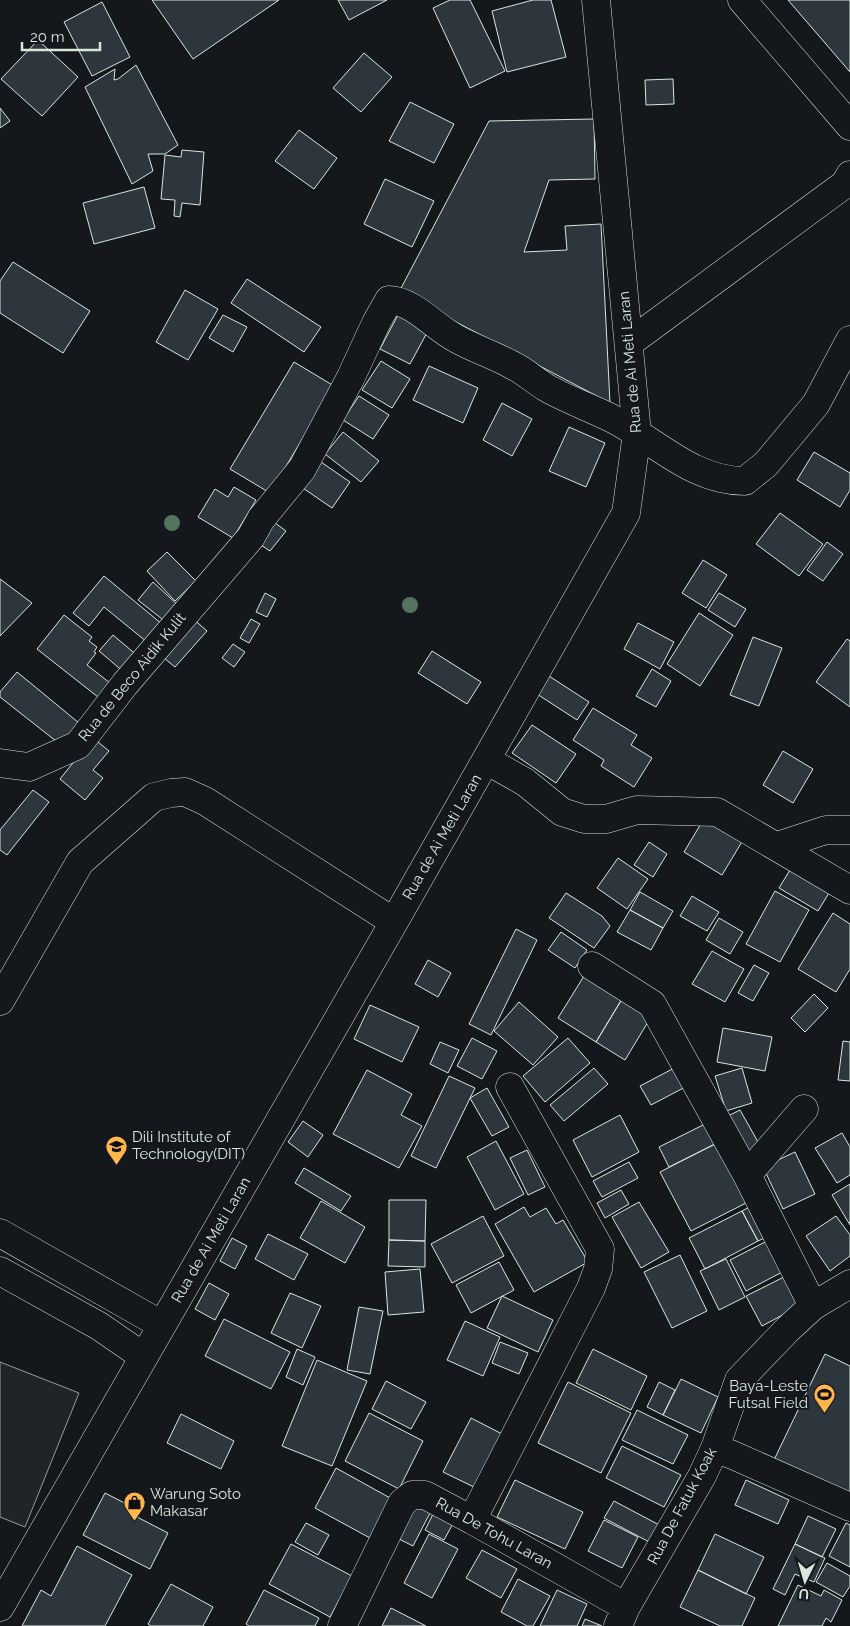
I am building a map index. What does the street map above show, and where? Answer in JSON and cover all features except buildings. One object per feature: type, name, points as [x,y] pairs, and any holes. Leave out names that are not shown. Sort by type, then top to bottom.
[{"type":"street","name":"Rua de Ai Meti Laran","points":[[3,1597],[144,1357],[394,922],[626,512],[637,433],[596,0]]},
{"type":"street","points":[[742,0],[850,126]]},
{"type":"street","points":[[629,343],[845,184],[850,175]]},
{"type":"street","name":"Rua de Beco Aidik Kulit","points":[[0,763],[28,767],[78,745],[124,684],[251,537],[261,519],[302,469],[389,300],[398,300],[426,317],[456,339],[514,366],[547,388],[613,419],[637,433]]},
{"type":"street","points":[[637,433],[689,468],[728,481],[745,481],[766,464],[816,404],[850,340]]},
{"type":"street","points":[[486,760],[524,782],[562,812],[584,819],[606,819],[637,810],[716,812],[850,890]]},
{"type":"street","points":[[0,1001],[80,862],[154,797],[170,793],[185,792],[205,801],[394,922]]},
{"type":"street","points":[[777,846],[826,830],[850,830]]},
{"type":"street","points":[[592,966],[652,1004],[747,1176],[813,1306]]},
{"type":"street","points":[[472,1520],[591,1288],[598,1269],[600,1249],[510,1087]]},
{"type":"street","points":[[747,1176],[804,1109]]},
{"type":"street","points":[[0,1233],[162,1325]]},
{"type":"street","points":[[0,1271],[99,1326],[144,1357]]},
{"type":"street","name":"Rua De Fatuk Koak","points":[[622,1616],[702,1476],[715,1448],[739,1380],[813,1306],[850,1284]]},
{"type":"street","points":[[715,1448],[850,1507]]},
{"type":"street","name":"Rua De Tohu Laran","points":[[342,1626],[402,1503],[412,1495],[425,1495],[472,1520],[622,1616]]},
{"type":"shaded area","points":[[0,1362],[79,1393],[25,1527],[0,1517]]},
{"type":"place","name":"Dili Institute of Technology(DIT)","points":[[116,1165]]},
{"type":"place","name":"Baya-Leste Futsal Field","points":[[824,1414]]},
{"type":"place","name":"Warung Soto Makasar","points":[[134,1522]]}]
